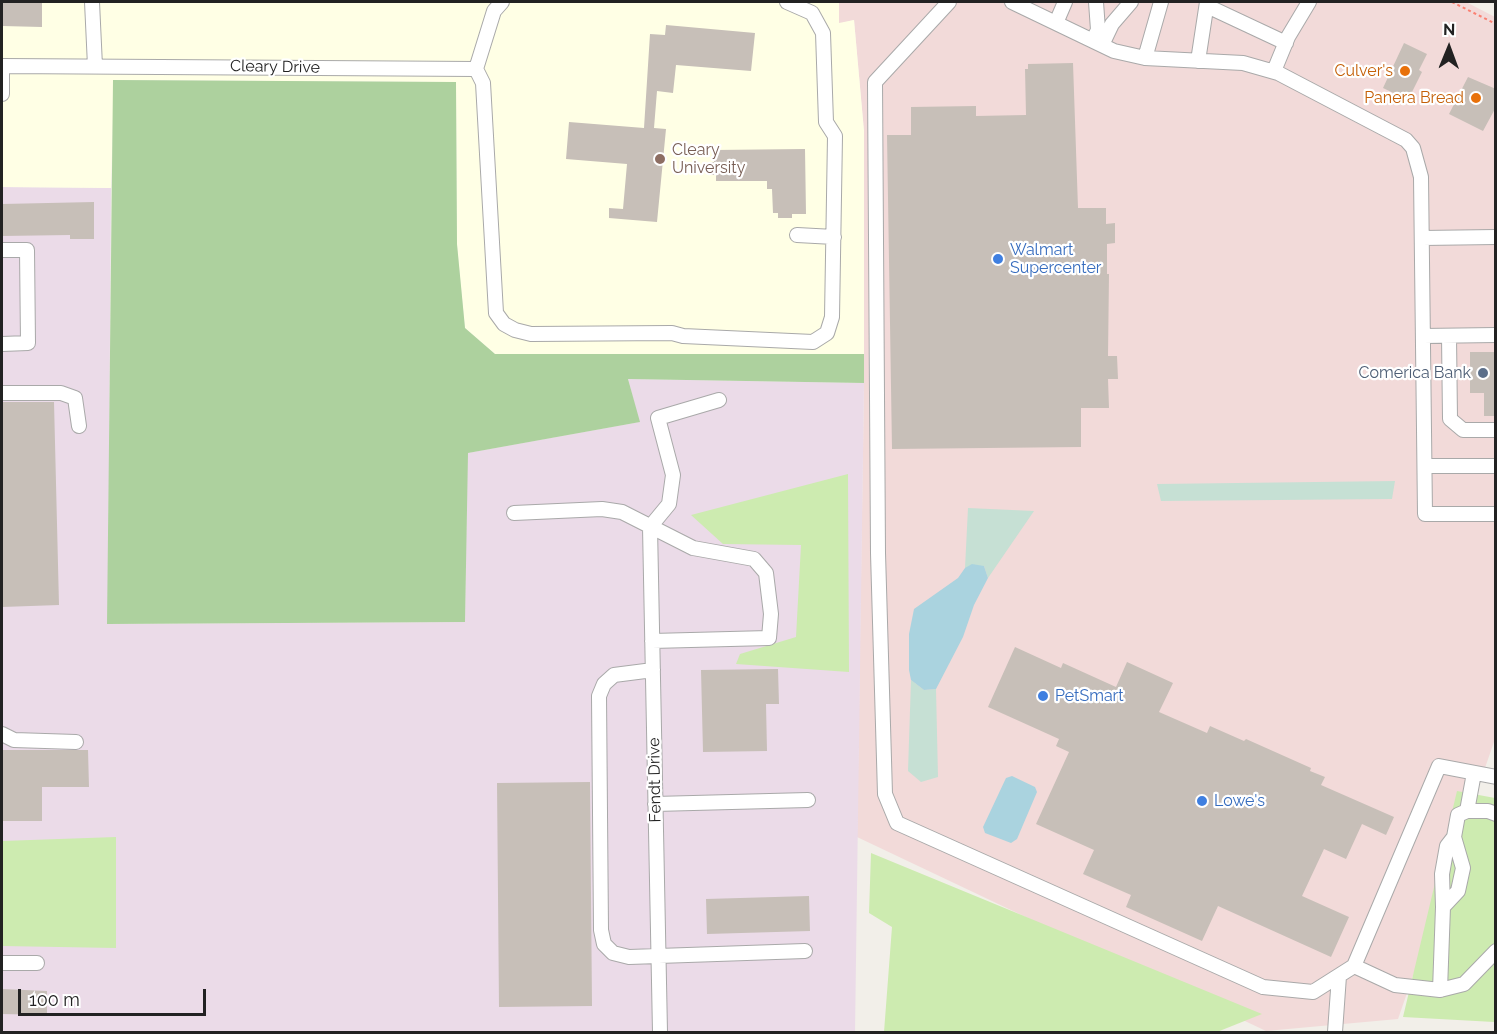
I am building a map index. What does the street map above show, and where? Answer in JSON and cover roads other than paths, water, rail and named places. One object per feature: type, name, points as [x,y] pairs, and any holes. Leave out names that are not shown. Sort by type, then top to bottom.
[{"type":"street","points":[[92,2],[95,66]]},
{"type":"street","points":[[502,2],[494,11],[476,69],[483,83],[496,313],[504,324],[515,330],[531,334],[672,333],[683,336],[813,342],[827,333],[832,317],[835,136],[826,122],[823,33],[812,13],[787,2]]},
{"type":"street","points":[[949,2],[875,82],[877,544],[885,794],[897,823],[1263,987],[1313,992],[1354,966],[1438,766],[1496,777]]},
{"type":"street","points":[[1012,2],[1114,51],[1145,58],[1243,63],[1274,71],[1406,140],[1417,158],[1421,177],[1425,514],[1496,514]]},
{"type":"street","points":[[1056,23],[1065,2]]},
{"type":"street","points":[[1097,43],[1131,2]]},
{"type":"street","points":[[1145,58],[1161,2]]},
{"type":"street","points":[[1274,71],[1286,43],[1310,2]]},
{"type":"street","points":[[1198,61],[1207,4],[1286,43]]},
{"type":"street","points":[[1097,43],[1097,7],[1119,15]]},
{"type":"street","points":[[2,66],[2,94]]},
{"type":"street","name":"Cleary Drive","points":[[2,66],[476,69]]},
{"type":"street","points":[[797,235],[834,237]]},
{"type":"street","points":[[1422,238],[1496,237]]},
{"type":"street","points":[[2,249],[27,250],[28,343],[2,344]]},
{"type":"street","points":[[1423,336],[1496,335]]},
{"type":"street","points":[[1449,336],[1450,420],[1463,430],[1496,430]]},
{"type":"street","points":[[2,393],[61,393],[75,398],[79,426]]},
{"type":"street","points":[[650,527],[669,504],[673,475],[658,418],[719,400]]},
{"type":"street","points":[[1425,466],[1496,465]]},
{"type":"street","points":[[514,513],[602,509],[622,512],[693,549],[754,559],[766,573],[771,614],[769,638],[652,641]]},
{"type":"street","name":"Fendt Drive","points":[[650,527],[660,1032]]},
{"type":"street","points":[[653,670],[614,675],[604,684],[599,696],[601,930],[604,944],[613,953],[629,957],[805,951]]},
{"type":"street","points":[[2,734],[14,740],[76,742]]},
{"type":"street","points":[[1467,811],[1474,773]]},
{"type":"street","points":[[655,804],[808,800]]},
{"type":"street","points":[[1443,907],[1458,891],[1463,868],[1454,837],[1458,815],[1467,811],[1488,811],[1496,814]]},
{"type":"street","points":[[1440,990],[1442,874],[1447,846],[1454,837]]},
{"type":"street","points":[[1354,966],[1395,985],[1440,990],[1464,984],[1496,951]]},
{"type":"street","points":[[2,963],[37,963]]},
{"type":"street","points":[[1335,1032],[1339,976]]},
{"type":"water","points":[[972,564],[984,566],[988,578],[974,605],[963,637],[936,689],[924,690],[911,680],[909,670],[909,634],[914,609],[958,578],[965,568]]},
{"type":"water","points":[[1012,776],[1035,787],[1037,792],[1017,839],[1011,843],[985,833],[983,827],[1006,778]]},
{"type":"place","name":"Culver's","points":[[1405,71]]},
{"type":"place","name":"Panera Bread","points":[[1476,98]]},
{"type":"place","name":"Cleary University","points":[[660,159]]},
{"type":"place","name":"Walmart Supercenter","points":[[998,259]]},
{"type":"place","name":"Comerica Bank","points":[[1483,373]]},
{"type":"place","name":"PetSmart","points":[[1043,696]]},
{"type":"place","name":"Lowe's","points":[[1202,801]]}]
